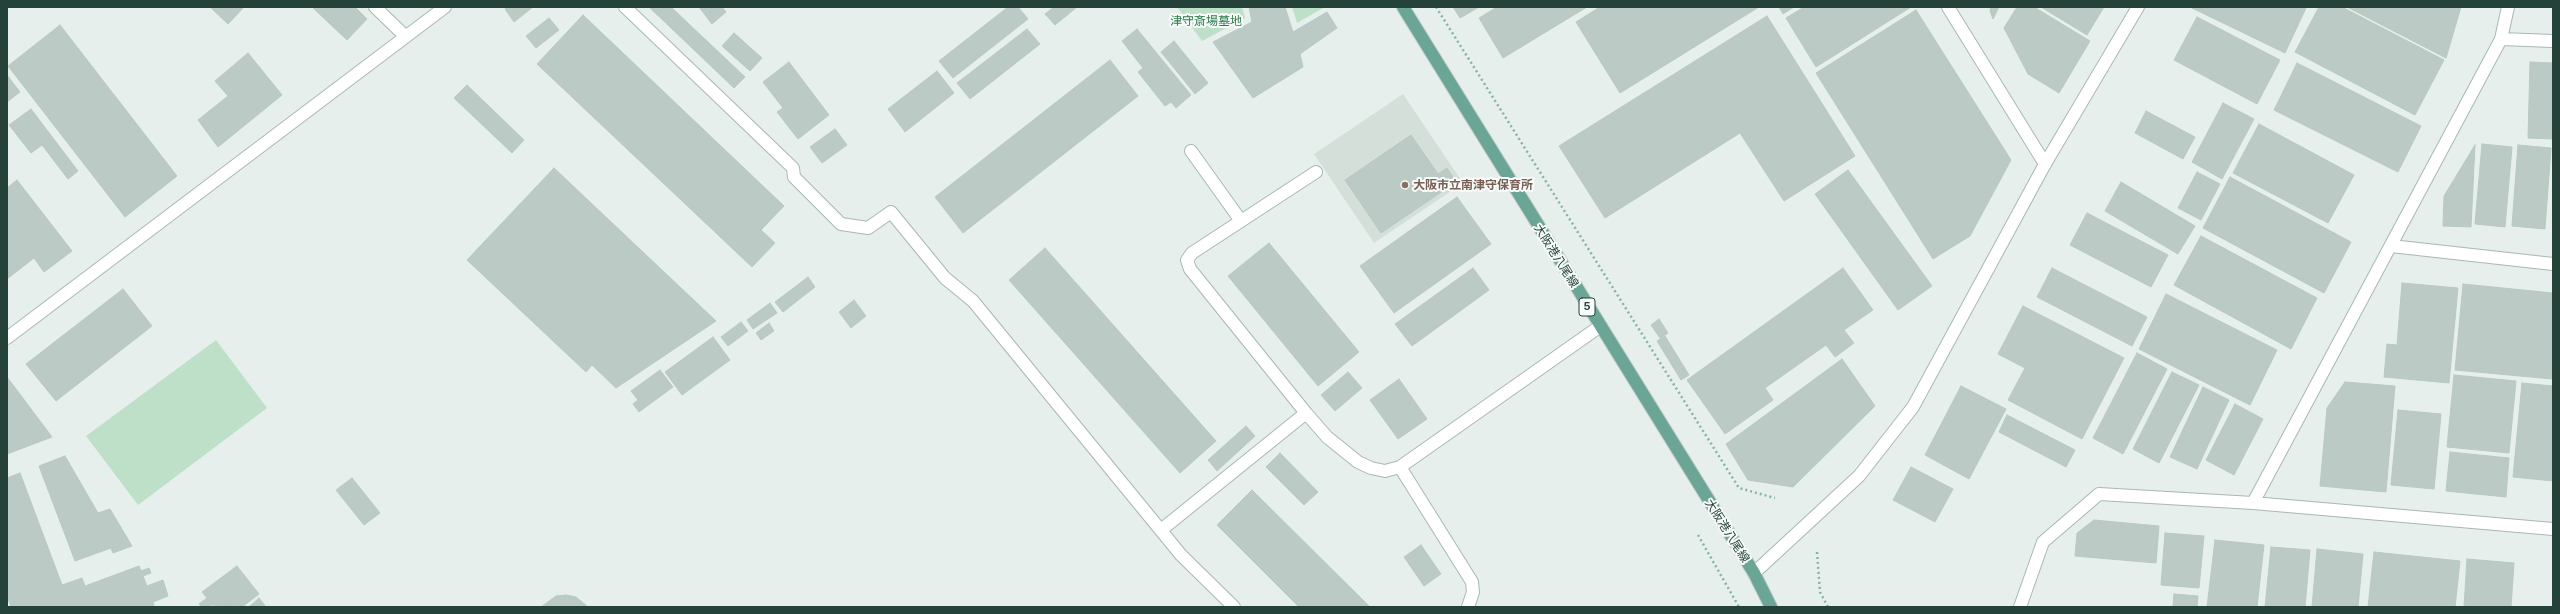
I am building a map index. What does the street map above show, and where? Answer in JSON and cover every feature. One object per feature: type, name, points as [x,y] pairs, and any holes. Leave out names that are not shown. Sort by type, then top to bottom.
[{"type":"main road","name":"大阪港八尾線","points":[[1403,7],[1599,327],[1754,573],[1771,607]]},
{"type":"street","points":[[375,7],[406,36]]},
{"type":"street","points":[[7,338],[445,7]]},
{"type":"street","points":[[624,7],[793,168],[794,177],[841,224],[868,228],[890,212],[945,278],[973,301],[1181,555],[1234,607]]},
{"type":"street","points":[[1754,573],[1859,476],[1913,406],[2045,164],[2138,7]]},
{"type":"street","points":[[2253,503],[2501,39],[2508,7]]},
{"type":"street","points":[[1951,9],[2045,164]]},
{"type":"street","points":[[2501,39],[2553,41]]},
{"type":"street","points":[[1191,151],[1242,221]]},
{"type":"street","points":[[1316,172],[1192,253],[1187,260],[1190,269],[1306,413],[1327,437],[1358,462],[1371,468],[1385,471],[1400,467],[1599,327]]},
{"type":"street","points":[[2391,246],[2553,264]]},
{"type":"street","points":[[1161,530],[1306,413]]},
{"type":"street","points":[[1400,467],[1472,582],[1473,592],[1468,607]]},
{"type":"street","points":[[2020,607],[2043,542],[2098,494],[2253,503],[2553,529]]},
{"type":"path","points":[[1436,7],[1739,488],[1775,498]]},
{"type":"path","points":[[1817,552],[1820,592],[1828,607]]},
{"type":"shaded area","points":[[1403,94],[1463,183],[1374,243],[1314,154]]},
{"type":"green space","name":"津守斎場墓地","points":[[1177,7],[1242,7],[1245,18],[1202,41]]},
{"type":"green space","points":[[1292,7],[1325,7],[1297,23]]},
{"type":"green space","points":[[216,340],[267,408],[138,505],[86,436]]},
{"type":"building","points":[[210,7],[244,7],[228,24]]},
{"type":"building","points":[[312,7],[355,7],[367,19],[347,40]]},
{"type":"building","points":[[507,7],[533,7],[514,22],[505,9]]},
{"type":"building","points":[[649,7],[671,7],[745,77],[734,88]]},
{"type":"building","points":[[699,7],[722,7],[726,12],[712,24]]},
{"type":"building","points":[[1008,7],[1018,7],[1028,19],[953,78],[939,61]]},
{"type":"building","points":[[1054,7],[1077,7],[1055,25],[1045,14]]},
{"type":"building","points":[[1249,7],[1285,7],[1293,32],[1327,12],[1337,28],[1300,54],[1303,67],[1253,98],[1213,42],[1252,22]]},
{"type":"building","points":[[1453,7],[1479,7],[1460,18]]},
{"type":"building","points":[[1497,7],[1587,7],[1503,58],[1479,18]]},
{"type":"building","points":[[1600,7],[1759,7],[1620,93],[1576,22]]},
{"type":"building","points":[[1779,7],[1794,7],[1783,14]]},
{"type":"building","points":[[1804,7],[1911,7],[1816,67],[1786,18]]},
{"type":"building","points":[[1991,7],[1999,7],[1993,19],[1990,11]]},
{"type":"building","points":[[2017,7],[2034,7],[2090,41],[2059,93],[2028,74],[2004,28]]},
{"type":"building","points":[[2041,7],[2104,7],[2087,35]]},
{"type":"building","points":[[2319,7],[2342,7],[2444,60],[2415,115],[2295,52]]},
{"type":"building","points":[[2347,7],[2461,7],[2446,58]]},
{"type":"building","points":[[2192,8],[2306,8],[2285,53]]},
{"type":"building","points":[[1916,10],[2011,160],[1970,236],[1933,259],[1816,73]]},
{"type":"building","points":[[583,15],[784,206],[761,230],[775,243],[752,267],[537,64]]},
{"type":"building","points":[[1767,16],[1855,156],[1784,201],[1740,133],[1605,218],[1559,146]]},
{"type":"building","points":[[2197,17],[2280,60],[2257,104],[2174,60]]},
{"type":"building","points":[[549,18],[559,30],[536,48],[526,36]]},
{"type":"building","points":[[60,25],[177,176],[125,217],[8,66]]},
{"type":"building","points":[[1027,29],[1040,44],[970,99],[957,83]]},
{"type":"building","points":[[1137,29],[1191,95],[1176,108],[1171,102],[1165,106],[1138,72],[1143,68],[1122,41]]},
{"type":"building","points":[[734,33],[762,58],[750,71],[722,46]]},
{"type":"building","points":[[1174,41],[1208,83],[1195,94],[1161,52]]},
{"type":"building","points":[[248,53],[282,95],[218,147],[198,120],[228,96],[215,81]]},
{"type":"building","points":[[1110,60],[1138,96],[963,233],[935,197]]},
{"type":"building","points":[[789,62],[829,115],[798,139],[777,112],[783,108],[763,82]]},
{"type":"building","points":[[2530,62],[2553,63],[2553,139],[2528,138]]},
{"type":"building","points":[[2297,63],[2421,126],[2398,172],[2274,110]]},
{"type":"building","points":[[937,71],[954,93],[905,132],[888,109]]},
{"type":"building","points":[[7,75],[20,92],[7,102]]},
{"type":"building","points":[[467,85],[524,140],[512,153],[454,98]]},
{"type":"building","points":[[2223,103],[2254,119],[2222,179],[2192,162]]},
{"type":"building","points":[[31,109],[78,171],[68,179],[42,145],[31,153],[9,125]]},
{"type":"building","points":[[2146,111],[2195,137],[2183,159],[2135,133]]},
{"type":"building","points":[[2259,124],[2354,175],[2328,223],[2233,173]]},
{"type":"building","points":[[835,129],[847,145],[822,163],[810,147]]},
{"type":"building","points":[[1411,135],[1438,174],[1447,168],[1456,182],[1381,233],[1345,180]]},
{"type":"building","points":[[2482,144],[2512,147],[2505,227],[2475,224]]},
{"type":"building","points":[[2475,145],[2471,227],[2443,226],[2444,196]]},
{"type":"building","points":[[2518,145],[2551,148],[2545,229],[2512,226]]},
{"type":"building","points":[[554,168],[716,321],[616,388],[592,365],[586,372],[467,260]]},
{"type":"building","points":[[1848,170],[1932,286],[1898,310],[1815,194]]},
{"type":"building","points":[[2197,172],[2220,184],[2201,220],[2178,208]]},
{"type":"building","points":[[2230,177],[2351,242],[2324,293],[2203,228]]},
{"type":"building","points":[[17,180],[72,251],[44,272],[34,258],[7,279],[7,188]]},
{"type":"building","points":[[2121,182],[2195,226],[2178,254],[2105,211]]},
{"type":"building","points":[[1457,197],[1491,244],[1394,313],[1360,266]]},
{"type":"building","points":[[2087,213],[2168,255],[2151,287],[2070,245]]},
{"type":"building","points":[[2201,236],[2317,298],[2291,349],[2174,285]]},
{"type":"building","points":[[1269,243],[1359,352],[1318,386],[1228,276]]},
{"type":"building","points":[[1045,248],[1216,441],[1180,473],[1009,280]]},
{"type":"building","points":[[1473,268],[1489,290],[1412,346],[1395,324]]},
{"type":"building","points":[[1843,268],[1873,310],[1844,330],[1854,343],[1835,357],[1826,345],[1765,388],[1773,400],[1725,434],[1687,380]]},
{"type":"building","points":[[2052,268],[2147,317],[2132,346],[2037,297]]},
{"type":"building","points":[[808,277],[815,287],[783,312],[775,302]]},
{"type":"building","points":[[2402,283],[2458,288],[2449,383],[2384,377],[2387,344],[2397,345]]},
{"type":"building","points":[[2463,284],[2553,293],[2552,379],[2455,370]]},
{"type":"building","points":[[123,289],[152,326],[56,401],[26,364]]},
{"type":"building","points":[[2166,294],[2277,350],[2250,405],[2139,349]]},
{"type":"building","points":[[854,300],[866,316],[851,328],[839,312]]},
{"type":"building","points":[[770,303],[777,313],[753,329],[747,320]]},
{"type":"building","points":[[2023,306],[2124,358],[2082,439],[2008,400],[2025,368],[1998,354]]},
{"type":"building","points":[[1659,319],[1668,333],[1660,338],[1651,325]]},
{"type":"building","points":[[741,322],[748,331],[728,346],[721,337]]},
{"type":"building","points":[[769,323],[774,331],[761,340],[756,333]]},
{"type":"building","points":[[1665,336],[1689,375],[1681,380],[1657,341]]},
{"type":"building","points":[[713,337],[730,360],[682,395],[665,372]]},
{"type":"building","points":[[2137,353],[2167,369],[2123,454],[2093,438]]},
{"type":"building","points":[[1842,359],[1875,406],[1793,487],[1748,480],[1726,444]]},
{"type":"building","points":[[660,370],[673,387],[639,412],[633,404],[638,400],[631,391]]},
{"type":"building","points":[[1348,372],[1362,388],[1335,411],[1321,395]]},
{"type":"building","points":[[2172,372],[2199,385],[2159,463],[2133,449]]},
{"type":"building","points":[[2454,375],[2516,381],[2509,453],[2447,447]]},
{"type":"building","points":[[7,377],[52,437],[7,454]]},
{"type":"building","points":[[1399,379],[1427,419],[1398,439],[1370,400]]},
{"type":"building","points":[[2345,382],[2395,386],[2386,492],[2320,486],[2327,408]]},
{"type":"building","points":[[2522,383],[2553,386],[2553,481],[2513,477]]},
{"type":"building","points":[[1961,386],[2006,409],[1969,479],[1925,455]]},
{"type":"building","points":[[2203,387],[2229,400],[2197,469],[2170,457]]},
{"type":"building","points":[[2235,404],[2263,419],[2234,475],[2206,460]]},
{"type":"building","points":[[2398,410],[2441,414],[2434,489],[2391,485]]},
{"type":"building","points":[[2007,415],[2075,450],[2066,467],[1999,432]]},
{"type":"building","points":[[1246,426],[1255,436],[1217,471],[1208,460]]},
{"type":"building","points":[[2450,452],[2509,458],[2506,497],[2446,491]]},
{"type":"building","points":[[1280,453],[1318,492],[1304,505],[1266,467]]},
{"type":"building","points":[[65,456],[98,513],[110,509],[132,546],[113,553],[111,548],[75,561],[39,466]]},
{"type":"building","points":[[1911,467],[1953,489],[1935,522],[1893,500]]},
{"type":"building","points":[[20,473],[62,585],[82,578],[85,586],[139,566],[141,571],[149,568],[151,573],[143,576],[147,586],[163,580],[168,596],[153,602],[154,607],[11,607],[7,596],[7,478]]},
{"type":"building","points":[[352,478],[380,513],[364,525],[336,490]]},
{"type":"building","points":[[1252,490],[1370,607],[1299,607],[1217,525]]},
{"type":"building","points":[[2094,520],[2159,526],[2156,563],[2075,556],[2077,533]]},
{"type":"building","points":[[2165,533],[2204,536],[2199,588],[2161,585]]},
{"type":"building","points":[[2215,540],[2264,545],[2257,607],[2207,607]]},
{"type":"building","points":[[1421,545],[1441,574],[1424,586],[1404,557]]},
{"type":"building","points":[[2271,547],[2310,550],[2305,607],[2265,607]]},
{"type":"building","points":[[2317,549],[2363,554],[2358,607],[2312,607]]},
{"type":"building","points":[[2374,552],[2460,561],[2455,607],[2368,607]]},
{"type":"building","points":[[2467,559],[2514,563],[2511,607],[2464,607]]},
{"type":"building","points":[[237,566],[259,594],[242,607],[212,605],[202,607],[199,604],[207,598],[202,592]]},
{"type":"building","points":[[2174,594],[2198,596],[2197,607],[2173,607]]},
{"type":"building","points":[[566,595],[576,597],[588,607],[541,607],[556,596]]},
{"type":"building","points":[[259,598],[266,607],[249,607]]},
{"type":"place","name":"大阪市立南津守保育所","points":[[1405,185]]}]
